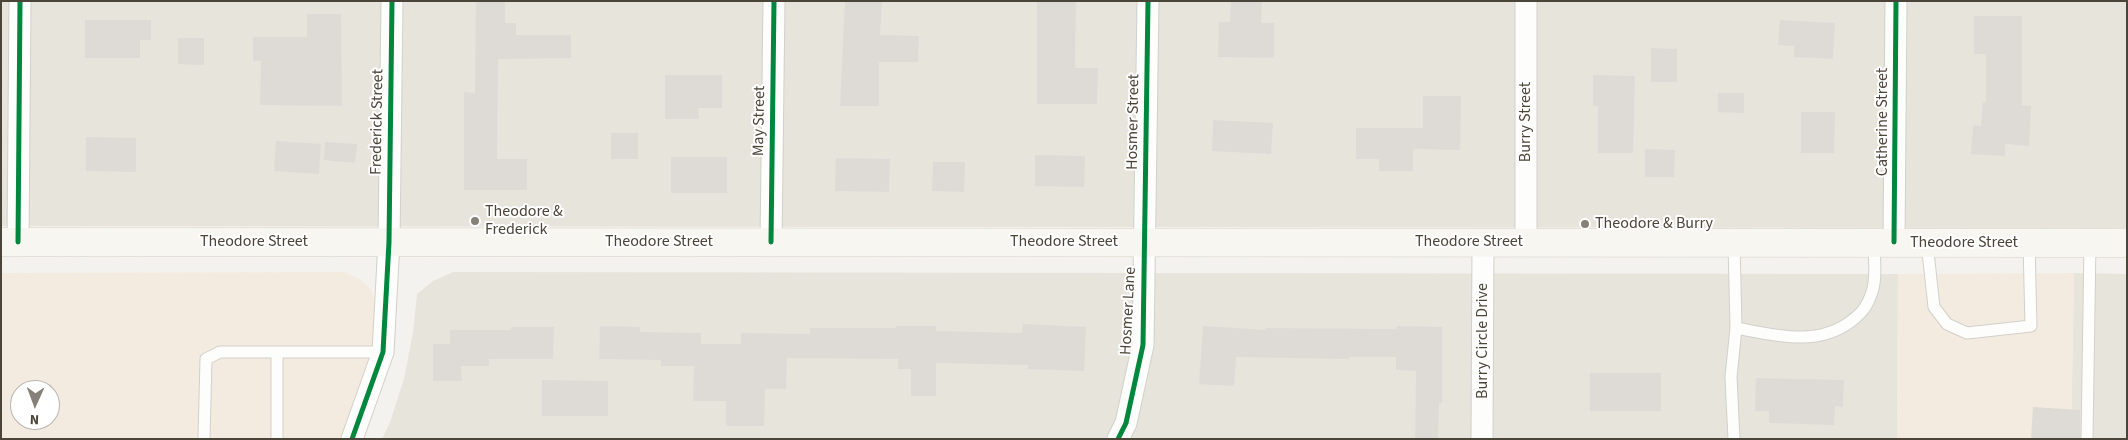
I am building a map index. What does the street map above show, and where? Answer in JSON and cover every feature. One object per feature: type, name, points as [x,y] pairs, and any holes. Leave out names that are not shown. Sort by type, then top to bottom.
[{"type":"main road","name":"Theodore Street","points":[[10,242],[2127,243]]},
{"type":"street","points":[[10,242],[20,1]]},
{"type":"street","name":"Frederick Street","points":[[352,439],[383,352],[389,242],[392,1]]},
{"type":"street","name":"May Street","points":[[770,242],[774,1]]},
{"type":"street","name":"Hosmer Street","points":[[1145,242],[1148,1]]},
{"type":"street","name":"Burry Street","points":[[1526,1],[1526,242]]},
{"type":"street","name":"Catherine Street","points":[[1884,242],[1896,1]]},
{"type":"street","name":"Hosmer Lane","points":[[1118,439],[1126,423],[1143,345],[1145,242]]},
{"type":"street","name":"Burry Circle Drive","points":[[1482,439],[1483,242]]},
{"type":"lane","points":[[1736,328],[1784,336],[1818,337],[1838,331],[1864,312],[1873,290],[1884,242]]},
{"type":"lane","points":[[1927,243],[1934,307],[1947,324],[1966,333],[2030,326],[2029,242]]},
{"type":"lane","points":[[1734,243],[1736,328],[1731,377],[1734,439]]},
{"type":"lane","points":[[2087,439],[2090,243]]},
{"type":"lane","points":[[204,439],[206,359],[220,352],[383,352]]},
{"type":"lane","points":[[277,352],[277,439]]},
{"type":"shaded area","points":[[1,1],[2127,1],[2127,228],[1,226]]},
{"type":"shaded area","points":[[345,272],[361,280],[371,289],[378,311],[379,334],[354,418],[339,439],[1,439],[1,273]]},
{"type":"shaded area","points":[[453,272],[1898,274],[1897,439],[382,439],[390,422],[404,379],[413,332],[417,294],[433,281]]},
{"type":"shaded area","points":[[2074,273],[2127,274],[2127,439],[2071,439]]},
{"type":"shaded area","points":[[2074,273],[2071,439],[1897,439],[1898,274]]},
{"type":"building","points":[[476,1],[505,1],[505,23],[516,23],[516,35],[571,35],[571,58],[498,59],[497,159],[527,159],[527,190],[464,190],[464,92],[475,93]]},
{"type":"building","points":[[845,1],[882,1],[880,35],[919,36],[918,62],[879,62],[879,106],[840,106]]},
{"type":"building","points":[[1037,1],[1076,1],[1075,68],[1098,68],[1097,104],[1037,104]]},
{"type":"building","points":[[1231,1],[1262,1],[1261,23],[1274,23],[1274,58],[1218,57],[1219,22],[1230,22]]},
{"type":"building","points":[[307,14],[341,14],[342,106],[260,105],[261,61],[253,61],[253,37],[307,37]]},
{"type":"building","points":[[1974,16],[2022,16],[2022,105],[2031,106],[2029,146],[2005,144],[2005,156],[1971,154],[1973,125],[1981,126],[1983,102],[1986,102],[1986,54],[1974,54]]},
{"type":"building","points":[[85,20],[151,20],[151,40],[140,40],[140,58],[85,58]]},
{"type":"building","points":[[1780,20],[1835,23],[1833,59],[1794,57],[1794,46],[1778,45]]},
{"type":"building","points":[[178,38],[204,38],[204,65],[178,64]]},
{"type":"building","points":[[1651,48],[1677,49],[1677,82],[1651,82]]},
{"type":"building","points":[[665,75],[722,75],[722,108],[698,108],[699,119],[665,119]]},
{"type":"building","points":[[1593,75],[1635,76],[1633,153],[1598,153],[1598,106],[1593,106]]},
{"type":"building","points":[[1718,93],[1744,93],[1744,113],[1718,112]]},
{"type":"building","points":[[1423,96],[1461,96],[1460,150],[1413,149],[1413,171],[1379,171],[1379,159],[1356,159],[1356,128],[1423,128]]},
{"type":"building","points":[[1801,112],[1835,112],[1834,153],[1801,153]]},
{"type":"building","points":[[1213,120],[1273,123],[1271,154],[1212,151]]},
{"type":"building","points":[[611,133],[638,133],[638,159],[611,159]]},
{"type":"building","points":[[86,137],[136,138],[136,172],[86,171]]},
{"type":"building","points":[[276,141],[321,144],[319,174],[274,171]]},
{"type":"building","points":[[325,142],[357,144],[355,163],[324,160]]},
{"type":"building","points":[[1645,149],[1675,150],[1674,177],[1645,177]]},
{"type":"building","points":[[1035,155],[1085,156],[1084,187],[1035,186]]},
{"type":"building","points":[[671,157],[727,157],[727,193],[671,193]]},
{"type":"building","points":[[836,158],[890,159],[889,192],[835,191]]},
{"type":"building","points":[[933,162],[965,162],[964,192],[932,191]]},
{"type":"building","points":[[1023,324],[1086,327],[1084,371],[1027,369],[1028,365],[936,363],[936,396],[911,396],[911,369],[898,369],[898,359],[787,358],[786,389],[765,389],[764,426],[726,426],[726,401],[693,401],[694,366],[661,366],[661,360],[599,359],[600,326],[640,327],[640,332],[701,333],[701,344],[741,344],[741,333],[810,334],[810,328],[936,326],[936,331],[1022,333]]},
{"type":"building","points":[[1203,326],[1266,330],[1266,328],[1397,329],[1397,326],[1442,327],[1442,403],[1439,403],[1438,439],[1415,439],[1416,371],[1396,370],[1396,357],[1349,357],[1349,359],[1236,357],[1234,386],[1199,384]]},
{"type":"building","points":[[511,327],[554,327],[553,359],[489,359],[489,366],[461,366],[462,381],[433,381],[433,344],[450,344],[450,330],[511,330]]},
{"type":"building","points":[[1590,373],[1661,373],[1661,411],[1590,411]]},
{"type":"building","points":[[1756,378],[1844,380],[1843,407],[1835,406],[1834,425],[1769,423],[1769,411],[1755,411]]},
{"type":"building","points":[[542,380],[608,381],[608,416],[542,416]]},
{"type":"building","points":[[2033,407],[2080,410],[2080,439],[2031,439]]},
{"type":"cycle path","points":[[18,242],[20,1]]},
{"type":"cycle path","points":[[352,439],[383,352],[389,242],[392,1]]},
{"type":"cycle path","points":[[771,242],[774,1]]},
{"type":"cycle path","points":[[1118,439],[1126,423],[1143,345],[1148,1]]},
{"type":"cycle path","points":[[1894,242],[1896,1]]},
{"type":"place","name":"Theodore & Frederick","points":[[475,221]]},
{"type":"place","name":"Theodore & Burry","points":[[1585,224]]}]
